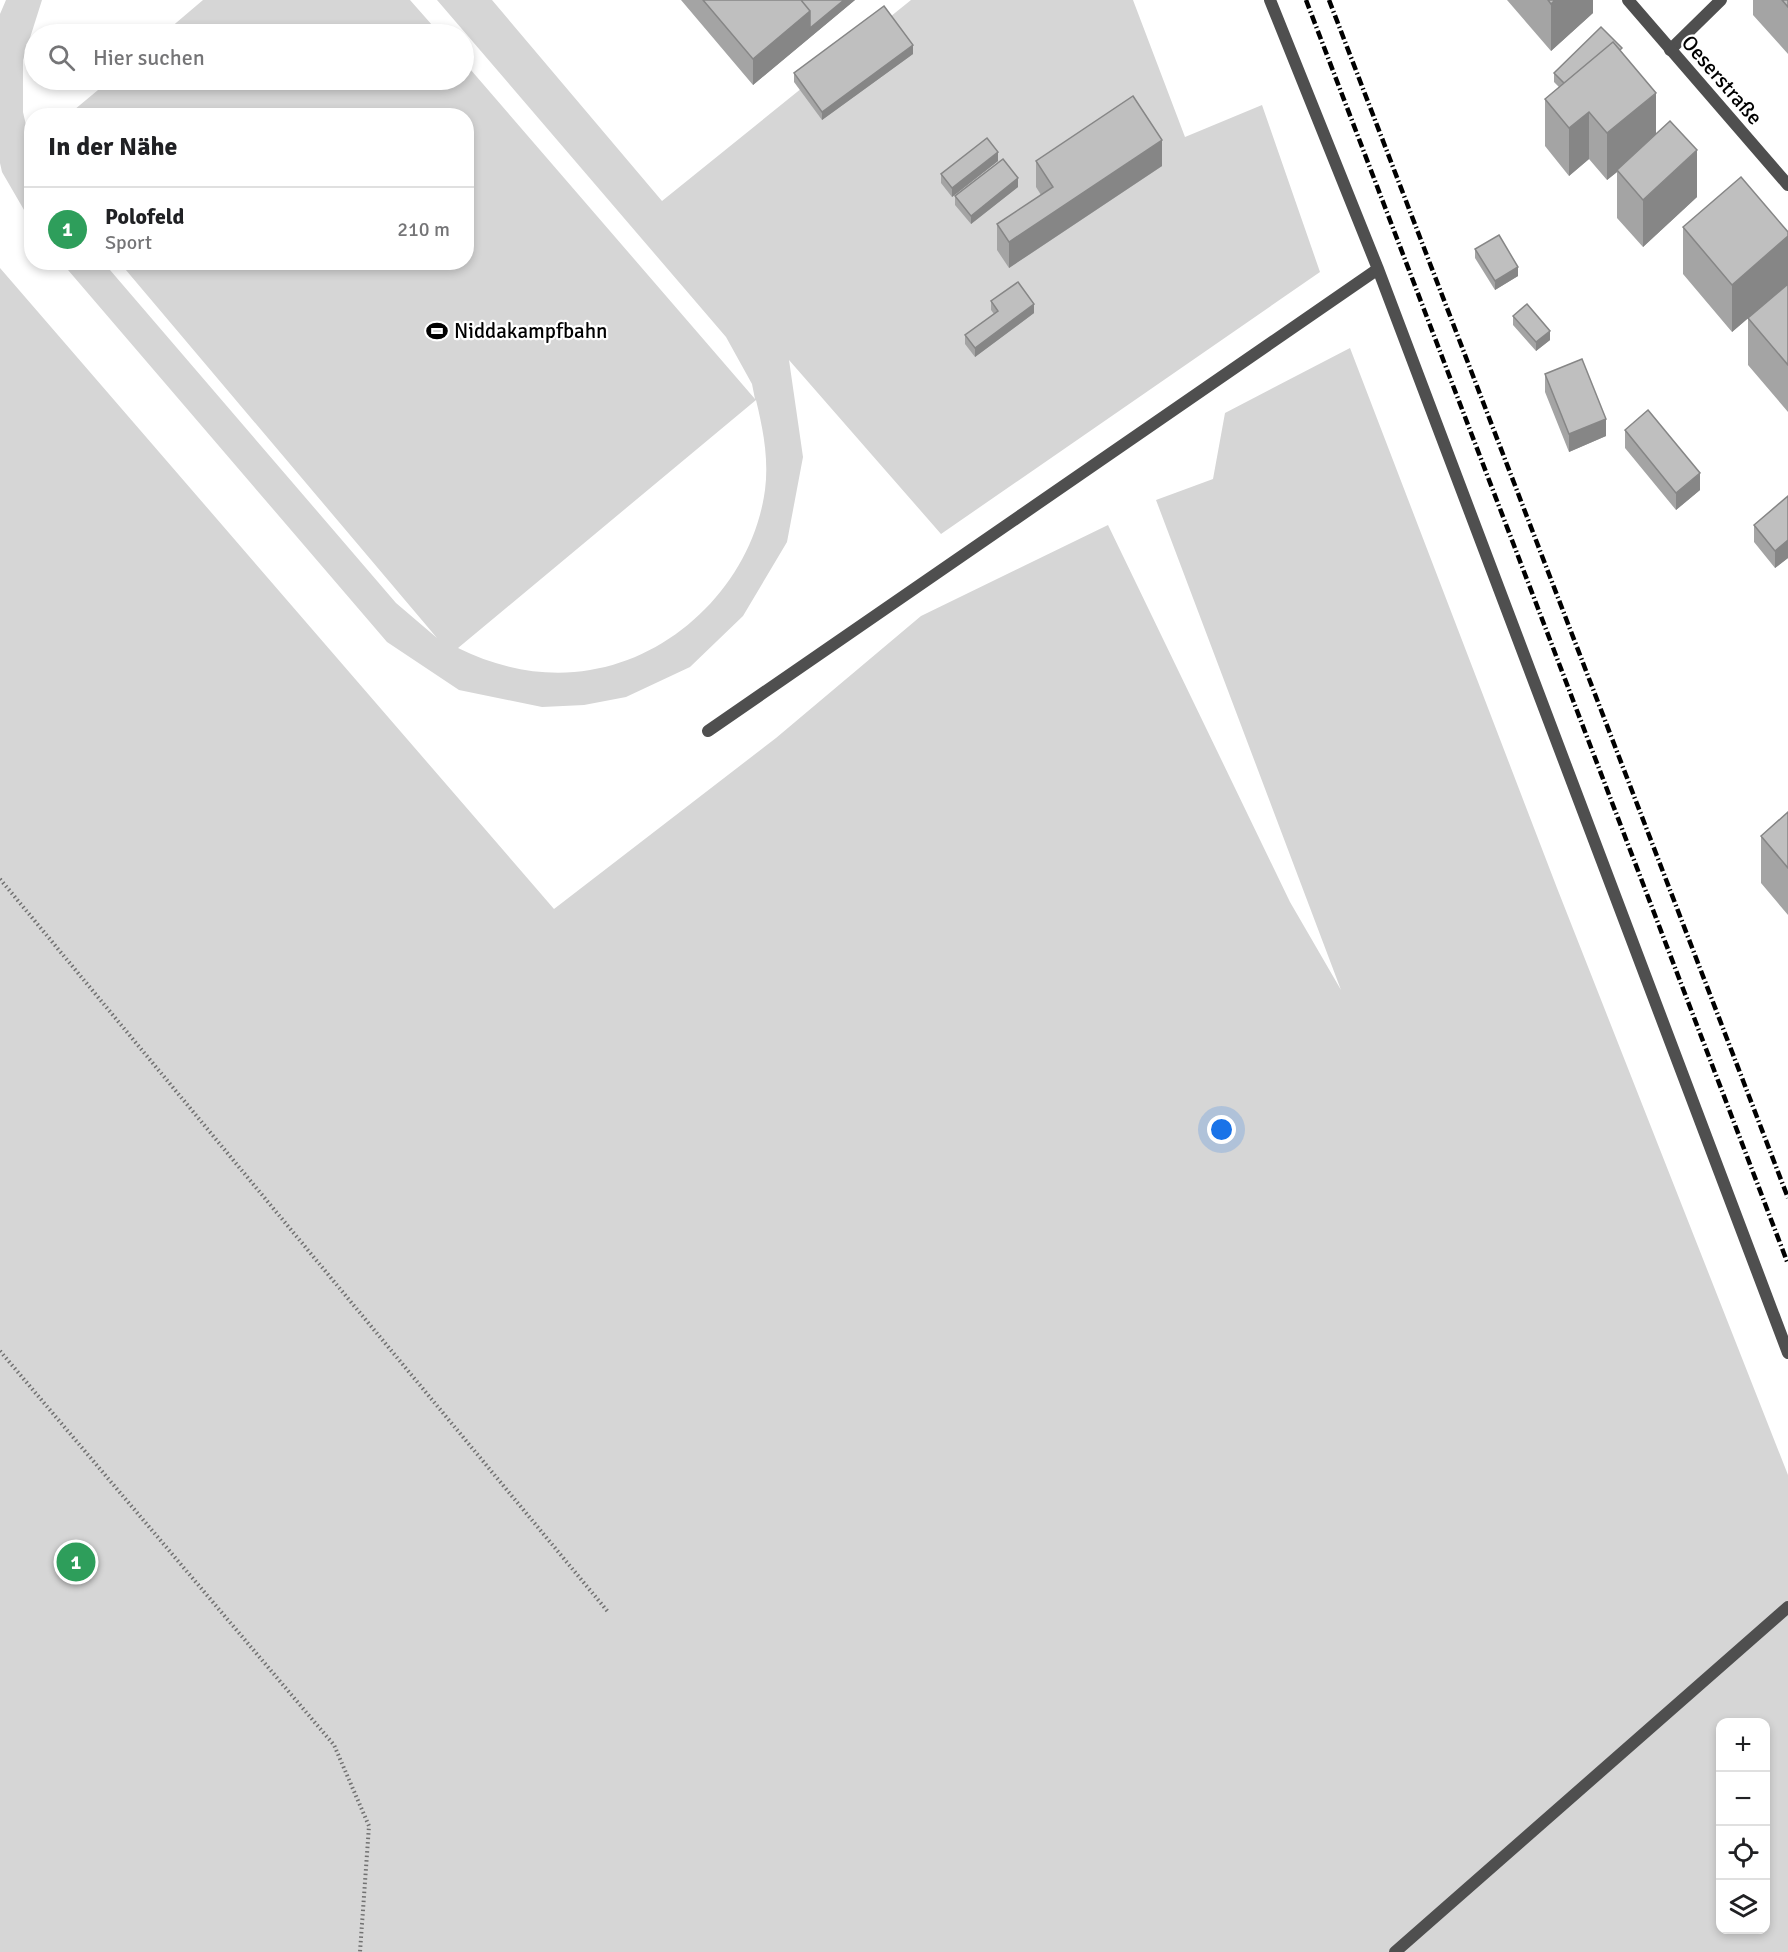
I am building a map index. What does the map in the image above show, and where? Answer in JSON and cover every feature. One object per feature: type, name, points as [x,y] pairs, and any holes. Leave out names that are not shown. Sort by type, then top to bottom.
[{"type":"street","points":[[1270,0],[1377,269],[1788,1353]]},
{"type":"street","name":"Oeserstraße","points":[[1628,0],[1788,185]]},
{"type":"street","points":[[1670,50],[1721,0]]},
{"type":"street","points":[[708,731],[1377,269]]},
{"type":"street","points":[[1395,1952],[1788,1607]]},
{"type":"path","points":[[0,879],[609,1613]]},
{"type":"path","points":[[0,1351],[334,1745],[369,1826],[360,1952]]},
{"type":"shaded area","points":[[6,0],[42,0],[34,24],[24,24],[24,210],[2,172],[0,163],[0,14]]},
{"type":"shaded area","points":[[203,0],[410,0],[431,24],[175,24]]},
{"type":"shaded area","points":[[437,0],[492,0],[662,201],[911,0],[1133,0],[1185,137],[1262,105],[1320,272],[941,534],[789,360],[803,457],[787,542],[743,616],[690,667],[626,697],[584,705],[542,707],[459,690],[387,642],[68,270],[110,270],[396,603],[437,638],[126,270],[474,270],[474,108],[76,108],[98,90],[474,90],[474,74],[755,399],[752,384],[726,337],[474,43],[474,24],[458,24]],"holes":[[[756,400],[765,444],[765,490],[758,523],[745,554],[728,582],[706,608],[681,630],[653,648],[622,662],[573,672],[522,670],[489,661],[458,648]]]},
{"type":"shaded area","points":[[0,268],[554,909],[776,738],[921,616],[1108,525],[1290,902],[1341,990],[1156,500],[1213,479],[1225,413],[1350,348],[1557,888],[1788,1475],[1788,1952],[0,1952]]},
{"type":"building","points":[[703,0],[801,0],[810,11],[753,59]]},
{"type":"building","points":[[801,0],[844,0],[810,28],[810,11]]},
{"type":"building","points":[[884,6],[913,45],[822,112],[794,73]]},
{"type":"building","points":[[1601,27],[1622,48],[1620,50],[1613,42],[1564,83],[1554,73]]},
{"type":"building","points":[[1613,42],[1656,93],[1607,133],[1589,112],[1569,128],[1545,99]]},
{"type":"building","points":[[1133,96],[1162,140],[1009,242],[997,224],[1053,187],[1036,161]]},
{"type":"building","points":[[1670,121],[1697,150],[1643,200],[1617,170]]},
{"type":"building","points":[[987,138],[998,152],[952,188],[941,174]]},
{"type":"building","points":[[1003,159],[1018,178],[971,216],[955,196]]},
{"type":"building","points":[[1741,177],[1788,232],[1788,236],[1732,285],[1683,227]]},
{"type":"building","points":[[1499,235],[1518,267],[1495,281],[1475,249]]},
{"type":"building","points":[[1018,282],[1034,304],[975,348],[965,335],[998,311],[991,301]]},
{"type":"building","points":[[1788,284],[1788,365],[1748,318]]},
{"type":"building","points":[[1527,304],[1550,331],[1536,342],[1513,316]]},
{"type":"building","points":[[1582,359],[1606,419],[1569,434],[1545,374]]},
{"type":"building","points":[[1648,410],[1700,473],[1676,493],[1625,430]]},
{"type":"building","points":[[1788,496],[1788,540],[1775,551],[1754,525]]},
{"type":"building","points":[[1788,812],[1788,868],[1761,836]]},
{"type":"railway","points":[[1306,0],[1788,1264]]},
{"type":"railway","points":[[1329,0],[1788,1198]]},
{"type":"place","name":"Niddakampfbahn","points":[[437,331]]},
{"type":"place","name":"Polofeld","points":[[76,1562]]}]
